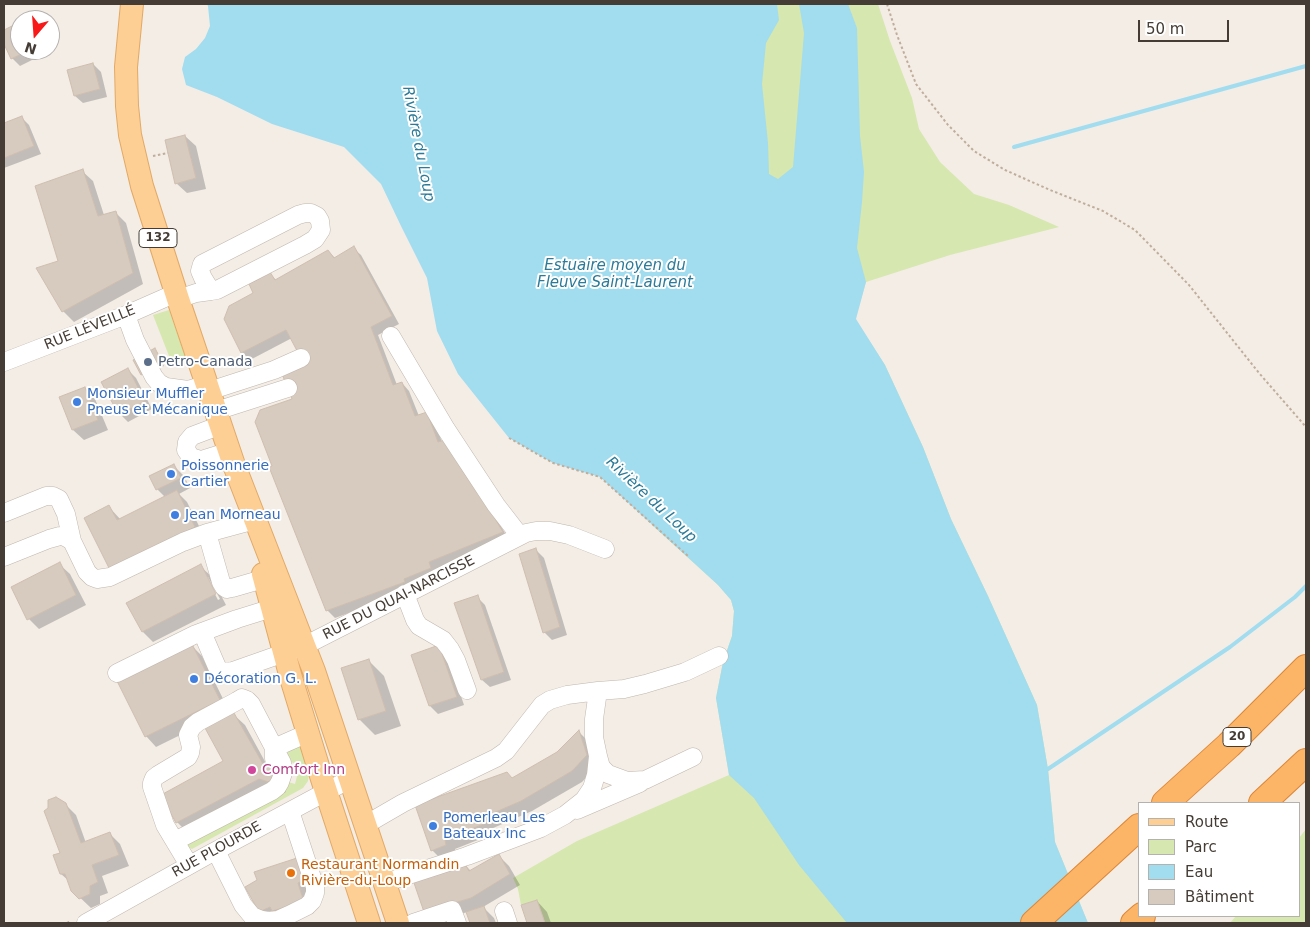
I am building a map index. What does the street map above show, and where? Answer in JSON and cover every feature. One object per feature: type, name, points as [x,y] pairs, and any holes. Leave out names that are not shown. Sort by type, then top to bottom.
[{"type":"highway","name":"20","points":[[1166,802],[1229,745],[1306,668]]},
{"type":"highway","points":[[1263,802],[1306,762]]},
{"type":"highway","points":[[1034,923],[1138,828]]},
{"type":"main road","name":"132","points":[[132,4],[126,74],[126,106],[130,135],[142,186],[294,649],[308,733],[369,923]]},
{"type":"main road","name":"132","points":[[294,649],[314,671],[398,923]]},
{"type":"street","name":"RUE LÉVEILLÉ","points":[[4,362],[177,296],[211,292],[224,287],[315,239],[321,230],[320,221],[317,216],[305,213],[298,215],[202,264],[200,271],[211,292]]},
{"type":"street","points":[[126,314],[135,340],[154,377],[166,387],[188,390],[213,403],[288,388]]},
{"type":"street","points":[[391,336],[516,538]]},
{"type":"street","points":[[232,458],[201,460],[191,457],[186,450],[187,442],[213,403],[274,370],[301,358]]},
{"type":"street","points":[[4,513],[46,496],[53,496],[59,499],[68,521],[72,541],[88,572],[92,577],[103,579],[183,542],[207,533],[252,521]]},
{"type":"street","name":"RUE DU QUAI-NARCISSE","points":[[202,632],[218,667],[221,671],[227,672],[294,649],[516,538],[536,530],[569,535],[605,549]]},
{"type":"street","points":[[207,533],[224,587],[227,589],[232,588],[271,577]]},
{"type":"street","points":[[4,557],[60,536],[72,541]]},
{"type":"street","points":[[404,594],[419,626],[443,640],[450,649],[467,690]]},
{"type":"street","points":[[117,673],[202,632],[280,605]]},
{"type":"street","points":[[365,825],[403,803],[496,758],[506,751],[542,705],[550,700],[567,695],[624,689],[645,684],[685,672],[719,656]]},
{"type":"street","points":[[598,691],[594,719],[594,737],[601,767],[608,774],[617,778],[645,780]]},
{"type":"street","points":[[175,841],[278,787],[283,773],[282,763],[251,704],[247,700],[242,698],[192,727],[188,735],[191,747],[188,757],[158,775],[152,783],[165,825],[189,865]]},
{"type":"street","points":[[274,748],[308,733]]},
{"type":"street","points":[[565,816],[584,800],[592,788],[598,756]]},
{"type":"street","points":[[384,883],[491,848],[541,828],[693,757]]},
{"type":"street","name":"RUE PLOURDE","points":[[86,923],[189,865],[350,779]]},
{"type":"street","points":[[216,851],[235,890],[252,916],[268,921],[289,916],[307,906],[312,901],[315,893],[315,887],[290,811]]},
{"type":"street","points":[[418,922],[452,910],[457,923]]},
{"type":"path","points":[[887,4],[916,84],[948,125],[974,151],[1004,170],[1103,211],[1135,230],[1189,285],[1306,427]]},
{"type":"path","points":[[509,438],[553,463],[600,477],[688,556]]},
{"type":"green space","points":[[759,4],[878,4],[912,98],[919,129],[940,162],[974,194],[1009,205],[1059,227],[950,255],[866,282],[855,319],[885,365],[923,447],[951,519],[1037,705],[1048,769],[1055,842],[1088,923],[703,307]]},
{"type":"green space","points":[[169,310],[188,364],[182,365],[171,361],[153,315]]},
{"type":"green space","points":[[651,524],[703,557],[1001,923],[545,923],[537,900],[521,905],[518,889],[513,878],[577,841],[729,775],[716,698],[723,662],[732,636],[734,611],[731,600],[718,585]]},
{"type":"green space","points":[[300,744],[309,773],[308,781],[303,788],[192,849],[187,846],[187,842],[285,781],[295,784],[300,765],[291,762],[287,755],[290,748]]},
{"type":"green space","points":[[1306,829],[1306,923],[1230,923],[1235,917],[1300,917],[1300,837]]},
{"type":"water","name":"Estuaire moyen du Fleuve Saint-Laurent","points":[[207,4],[777,4],[779,20],[766,43],[762,84],[769,174],[778,179],[793,167],[804,33],[799,4],[848,4],[857,28],[860,136],[864,172],[857,248],[866,282],[856,319],[885,365],[923,447],[951,519],[1037,705],[1048,769],[1055,842],[1088,923],[847,923],[799,865],[754,798],[729,775],[716,698],[723,662],[732,636],[734,611],[731,600],[718,585],[600,477],[553,463],[509,438],[458,374],[437,331],[427,278],[381,184],[344,147],[272,124],[217,97],[186,85],[182,69],[185,57],[196,49],[205,38],[210,26]]},
{"type":"building","points":[[10,27],[10,57],[4,44],[4,30]]},
{"type":"building","points":[[93,63],[100,89],[74,96],[67,70]]},
{"type":"building","points":[[22,116],[34,146],[4,158],[4,123]]},
{"type":"building","points":[[185,135],[196,178],[175,184],[165,140]]},
{"type":"building","points":[[83,169],[98,216],[116,211],[133,273],[62,312],[36,268],[58,261],[35,186]]},
{"type":"building","points":[[354,246],[392,316],[371,327],[393,385],[402,382],[415,416],[427,412],[438,442],[448,439],[503,532],[429,562],[431,568],[404,579],[405,582],[326,611],[269,467],[272,466],[255,422],[260,410],[292,399],[282,374],[303,362],[286,330],[241,353],[224,319],[229,306],[253,293],[249,284],[270,272],[275,280],[328,250],[334,258]]},
{"type":"building","points":[[155,348],[163,364],[141,375],[133,360]]},
{"type":"building","points":[[128,368],[145,401],[119,415],[101,382]]},
{"type":"building","points":[[85,387],[98,420],[72,430],[59,397]]},
{"type":"building","points":[[174,464],[181,478],[156,490],[149,476]]},
{"type":"building","points":[[177,490],[195,527],[110,570],[84,518],[109,505],[117,520]]},
{"type":"building","points":[[536,548],[560,627],[543,633],[519,554]]},
{"type":"building","points":[[60,562],[76,595],[27,620],[11,587]]},
{"type":"building","points":[[201,564],[216,594],[142,632],[126,603]]},
{"type":"building","points":[[478,595],[504,672],[481,680],[454,603]]},
{"type":"building","points":[[192,644],[220,700],[145,737],[117,681]]},
{"type":"building","points":[[439,645],[457,697],[429,706],[411,655]]},
{"type":"building","points":[[369,659],[386,711],[358,720],[341,668]]},
{"type":"building","points":[[234,713],[263,764],[279,769],[275,784],[259,779],[176,823],[161,795],[223,761],[205,728]]},
{"type":"building","points":[[579,730],[587,755],[572,771],[521,801],[482,818],[484,824],[445,839],[446,845],[431,851],[415,805],[507,772],[512,778],[557,752]]},
{"type":"building","points":[[56,797],[66,803],[81,843],[110,832],[119,855],[92,865],[98,882],[90,886],[90,894],[79,899],[71,891],[65,874],[60,874],[53,855],[60,853],[44,811],[48,808],[48,800]]},
{"type":"building","points":[[499,854],[510,874],[471,898],[424,912],[413,880],[465,864],[469,871]]},
{"type":"building","points":[[300,857],[307,879],[298,883],[304,902],[272,911],[270,907],[259,912],[245,887],[257,880],[254,872]]},
{"type":"building","points":[[537,900],[545,923],[527,923],[521,905]]},
{"type":"building","points":[[484,906],[490,923],[470,923],[466,912]]},
{"type":"waterway","points":[[1014,147],[1306,66]]},
{"type":"waterway","points":[[1048,769],[1230,647],[1295,597],[1306,586]]},
{"type":"place","name":"Petro-Canada","points":[[148,362]]},
{"type":"place","name":"Monsieur Muffler Pneus et Mécanique","points":[[77,402]]},
{"type":"place","name":"Poissonnerie Cartier","points":[[171,474]]},
{"type":"place","name":"Jean Morneau","points":[[175,515]]},
{"type":"place","name":"Décoration G. L.","points":[[194,679]]},
{"type":"place","name":"Comfort Inn","points":[[252,770]]},
{"type":"place","name":"Pomerleau Les Bateaux Inc","points":[[433,826]]},
{"type":"place","name":"Restaurant Normandin Rivière-du-Loup","points":[[291,873]]},
{"type":"water label","name":"Rivière du Loup","points":[[418,144]]},
{"type":"water label","name":"Rivière du Loup","points":[[651,500]]}]
